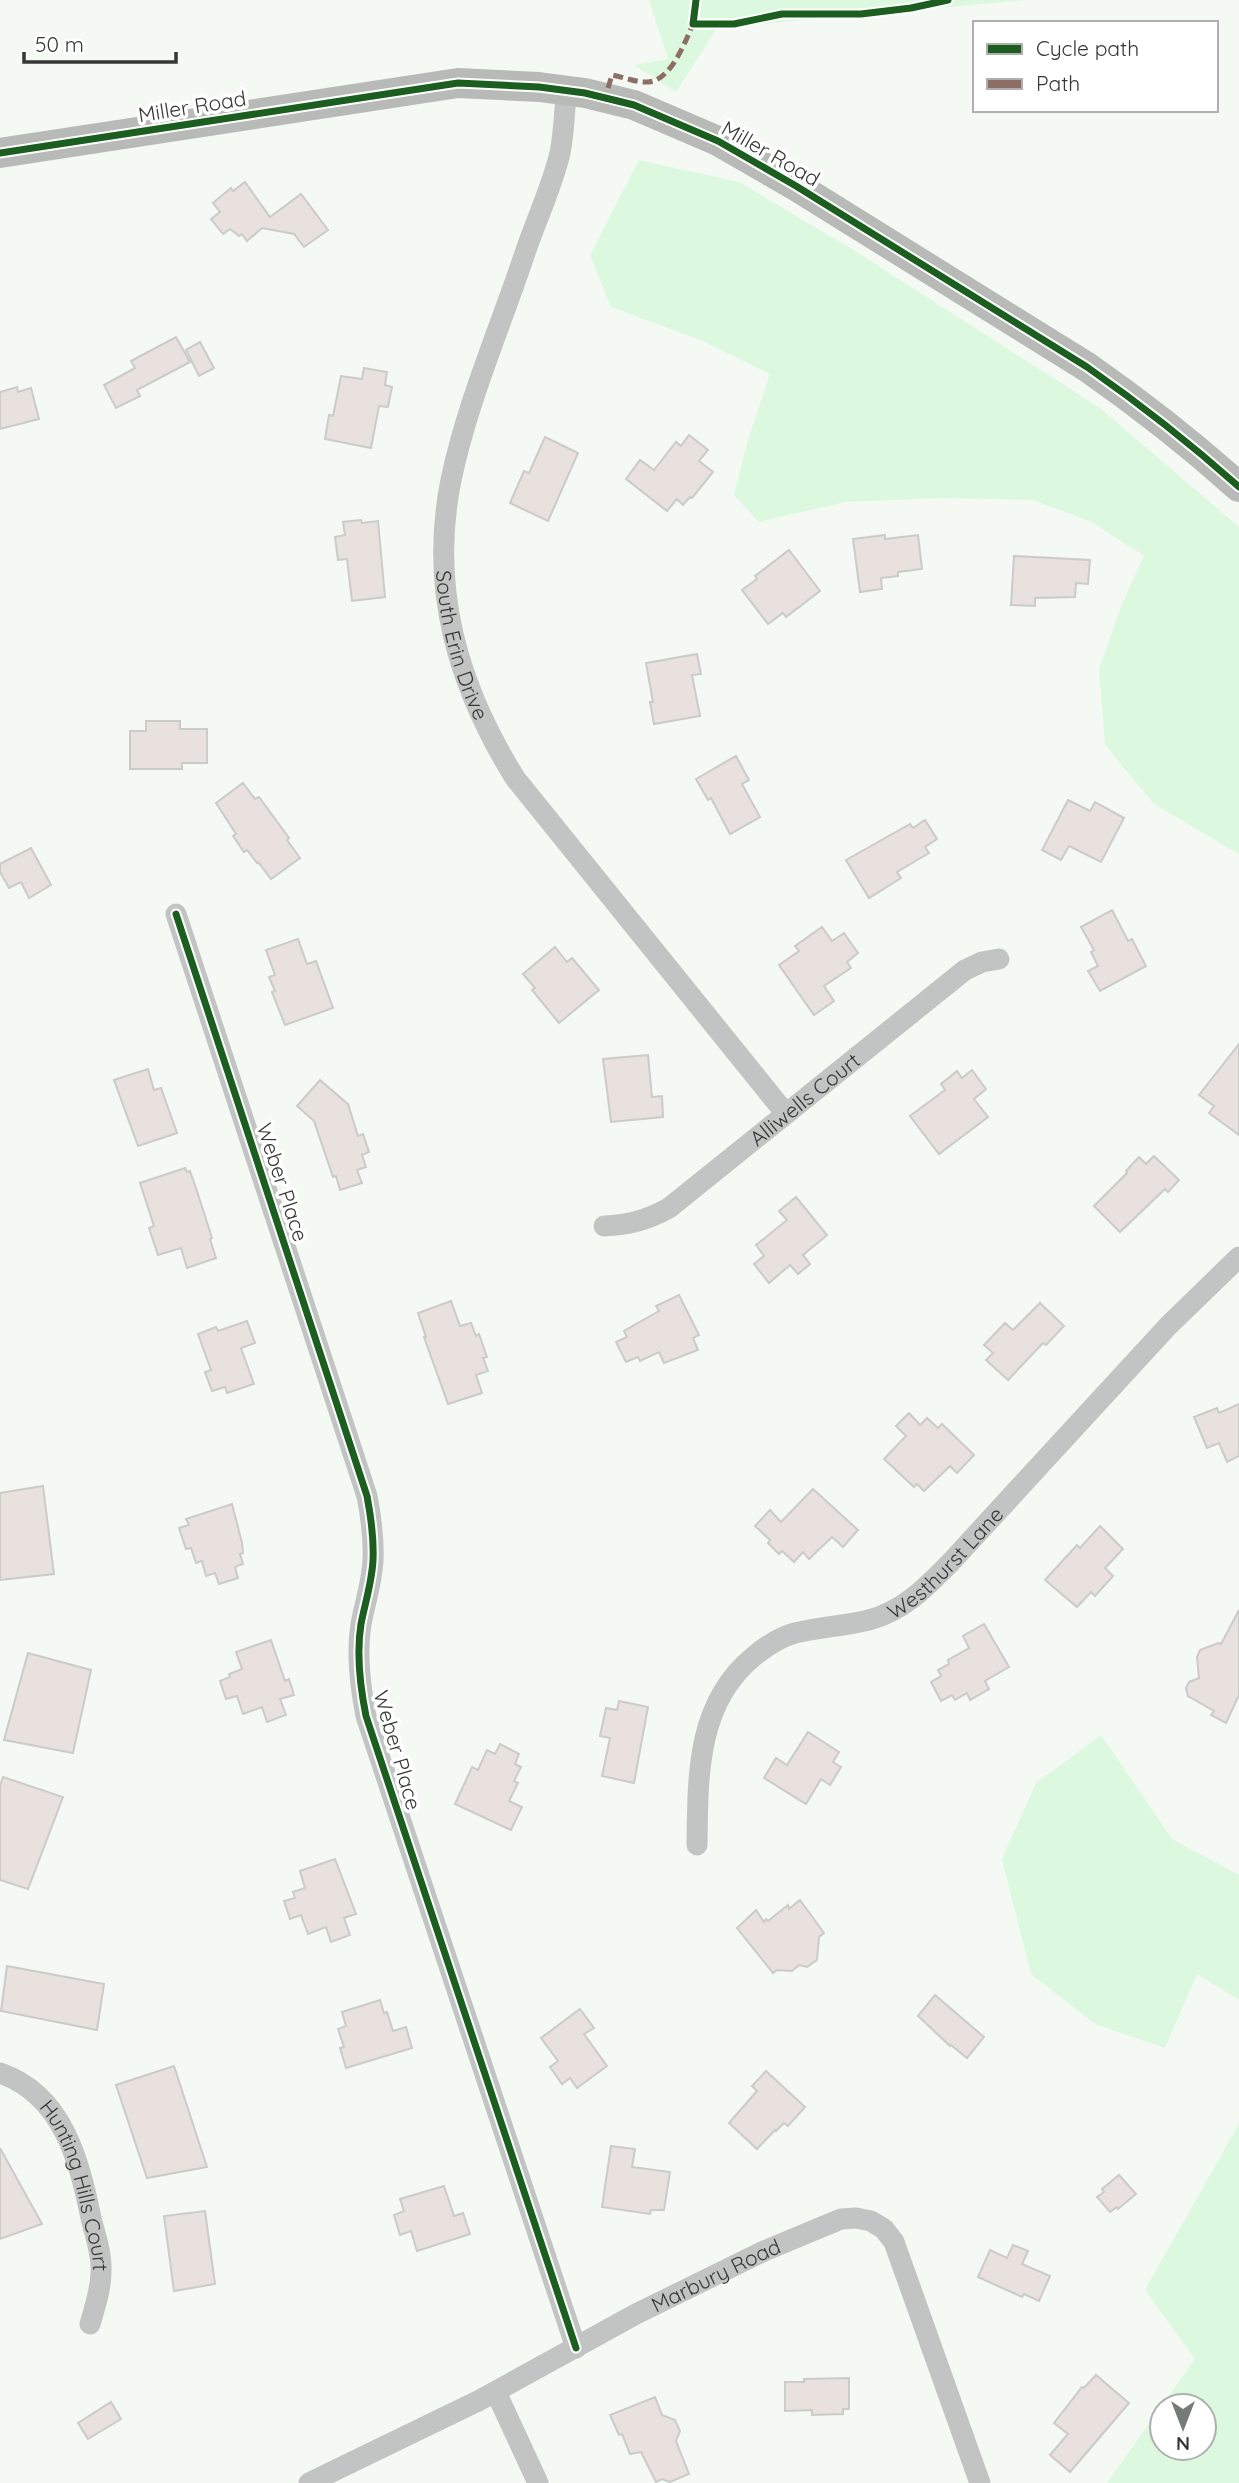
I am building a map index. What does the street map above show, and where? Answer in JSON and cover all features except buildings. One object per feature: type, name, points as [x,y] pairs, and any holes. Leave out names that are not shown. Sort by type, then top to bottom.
[{"type":"street","name":"Miller Road","points":[[0,153],[458,83],[566,90],[634,105],[718,141],[796,186],[1087,367],[1205,456],[1239,487]]},
{"type":"street","name":"South Erin Drive","points":[[566,90],[559,154],[473,404],[451,479],[445,514],[443,553],[444,588],[450,627],[461,669],[474,703],[492,742],[515,778],[786,1114]]},
{"type":"street","name":"Weber Place","points":[[176,914],[367,1496],[373,1528],[373,1561],[361,1626],[359,1654],[360,1686],[366,1716],[576,2348]]},
{"type":"street","name":"Alliwells Court","points":[[604,1226],[626,1225],[650,1219],[669,1208],[965,970],[982,962],[999,959]]},
{"type":"street","name":"Westhurst Lane","points":[[697,1845],[700,1769],[705,1731],[721,1695],[744,1665],[763,1649],[785,1637],[870,1620],[906,1604],[916,1596],[951,1562],[1168,1326],[1238,1261]]},
{"type":"street","name":"Hunting Hills Court","points":[[0,2073],[18,2082],[43,2102],[63,2126],[76,2155],[101,2260],[98,2295],[90,2324]]},
{"type":"street","name":"Marbury Road","points":[[309,2483],[496,2392],[636,2314],[764,2251],[841,2219],[856,2218],[871,2221],[884,2229],[894,2242],[980,2483]]},
{"type":"street","points":[[496,2392],[537,2483]]},
{"type":"green space","points":[[649,0],[1025,0],[717,28],[676,92],[634,65],[668,59]]},
{"type":"green space","points":[[639,160],[739,182],[852,249],[1100,408],[1239,527],[1239,854],[1154,804],[1105,745],[1099,669],[1122,604],[1144,556],[1092,522],[1033,500],[944,498],[845,502],[759,522],[734,495],[747,443],[770,374],[701,340],[611,307],[590,255]]},
{"type":"green space","points":[[1101,1735],[1172,1839],[1239,1875],[1239,2000],[1197,1974],[1165,2048],[1095,2024],[1031,1974],[1002,1859],[1036,1783]]},
{"type":"green space","points":[[1239,2124],[1239,2483],[1107,2483],[1148,2425],[1148,2462],[1218,2462],[1218,2392],[1172,2392],[1195,2359],[1145,2290]]},
{"type":"marked path","points":[[608,88],[612,75],[645,82],[662,76],[681,51],[694,17]]},
{"type":"cycle path","points":[[696,0],[693,24],[734,24],[782,14],[861,14],[948,0]]},
{"type":"cycle path","points":[[0,153],[458,83],[539,87],[585,93],[634,105],[718,141],[796,186],[1087,367],[1165,425],[1239,487]]},
{"type":"cycle path","points":[[176,914],[367,1496],[373,1560],[359,1647],[360,1682],[366,1716],[576,2348]]}]
